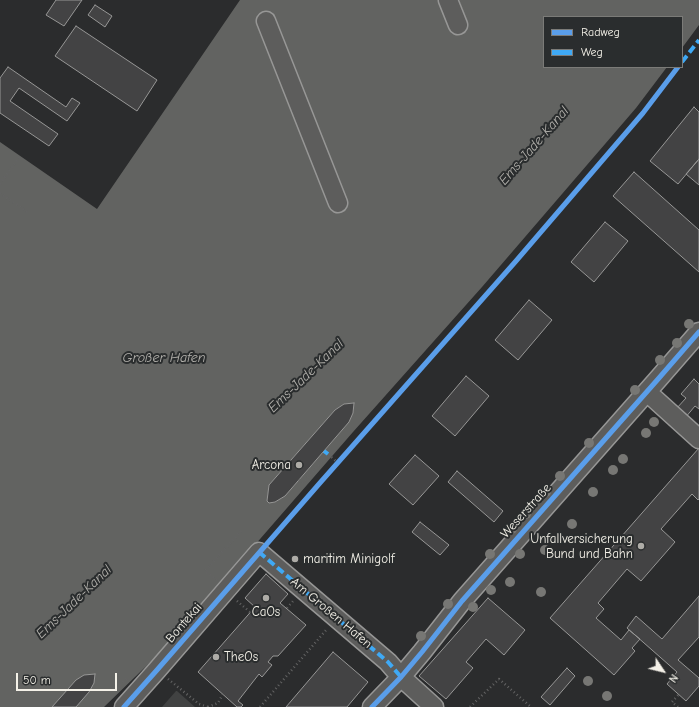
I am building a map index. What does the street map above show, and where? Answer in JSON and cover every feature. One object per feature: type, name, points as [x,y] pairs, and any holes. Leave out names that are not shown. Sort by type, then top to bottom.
[{"type":"street","points":[[448,0],[458,25]]},
{"type":"street","points":[[266,21],[338,203]]},
{"type":"street","name":"Weserstraße","points":[[372,707],[401,677],[462,600],[699,332]]},
{"type":"street","points":[[647,392],[699,438]]},
{"type":"street","name":"Am Großen Hafen","points":[[259,552],[388,662],[401,677],[434,707]]},
{"type":"street","name":"Bontekai","points":[[124,707],[259,552]]},
{"type":"path","points":[[0,184],[20,156]]},
{"type":"path","points":[[0,193],[29,213]]},
{"type":"path","points":[[299,480],[303,483],[328,454],[338,462]]},
{"type":"path","points":[[228,589],[205,571],[241,531]]},
{"type":"path","points":[[247,609],[250,612]]},
{"type":"path","points":[[260,707],[337,618]]},
{"type":"path","points":[[157,670],[199,704],[208,707],[218,703],[223,694]]},
{"type":"path","points":[[470,707],[499,679],[531,707]]},
{"type":"path","points":[[678,707],[672,702],[679,694]]},
{"type":"shaded area","points":[[177,691],[195,707],[162,707]]},
{"type":"water","name":"Großer Hafen","points":[[240,0],[438,0],[449,29],[467,21],[459,0],[699,0],[699,25],[683,47],[683,16],[543,16],[543,68],[666,68],[636,108],[482,287],[353,432],[168,645],[104,707],[0,707],[0,142],[97,209]],"holes":[[[274,18],[346,200],[330,206],[257,25]],[[354,403],[353,413],[349,422],[285,496],[275,502],[269,503],[267,501],[269,485],[335,410],[344,404]]]},
{"type":"building","points":[[56,0],[82,0],[64,26],[46,15]]},
{"type":"building","points":[[95,5],[112,16],[105,27],[88,15]]},
{"type":"building","points":[[76,26],[157,80],[137,111],[55,56]]},
{"type":"building","points":[[8,67],[66,107],[72,98],[80,103],[67,121],[19,88],[10,101],[58,134],[49,146],[0,113],[0,78]]},
{"type":"building","points":[[694,107],[699,112],[699,159],[678,184],[650,161]]},
{"type":"building","points":[[699,159],[699,185],[686,174]]},
{"type":"building","points":[[634,172],[699,230],[699,272],[613,196]]},
{"type":"building","points":[[605,222],[628,241],[594,282],[571,262]]},
{"type":"building","points":[[529,300],[552,320],[518,360],[495,340]]},
{"type":"building","points":[[466,376],[489,396],[455,436],[432,416]]},
{"type":"building","points":[[694,379],[699,384],[699,409],[695,406],[685,418],[676,409],[686,398],[681,394]]},
{"type":"building","name":"Arcona","points":[[354,403],[353,413],[349,422],[285,496],[275,502],[269,503],[267,501],[269,485],[335,410],[344,404]]},
{"type":"building","points":[[699,448],[699,499],[698,500],[692,494],[661,529],[675,542],[641,581],[627,569],[598,603],[604,609],[596,618],[621,640],[629,630],[640,639],[632,648],[635,651],[614,675],[550,618]]},
{"type":"building","points":[[415,455],[439,476],[413,505],[389,484]]},
{"type":"building","points":[[457,471],[503,511],[494,522],[448,482]]},
{"type":"building","points":[[420,522],[449,545],[440,555],[412,532]]},
{"type":"building","points":[[266,574],[288,594],[280,603],[306,625],[278,656],[273,656],[268,662],[272,665],[262,677],[259,674],[238,701],[243,705],[241,707],[237,707],[198,672],[255,607],[245,598]]},
{"type":"building","points":[[699,596],[699,637],[678,660],[699,678],[699,686],[686,701],[667,684],[677,672],[627,628],[636,616],[662,639]]},
{"type":"building","points":[[488,598],[525,630],[504,655],[486,639],[466,662],[473,668],[446,699],[419,676]]},
{"type":"building","points":[[333,652],[368,682],[347,707],[286,707]]},
{"type":"building","points":[[567,668],[575,676],[550,705],[541,697]]},
{"type":"building","points":[[95,674],[94,683],[89,692],[76,707],[52,707],[76,680],[84,675]]},
{"type":"marked path","points":[[683,61],[699,40]]},
{"type":"marked path","points":[[324,451],[328,454]]},
{"type":"marked path","points":[[259,552],[388,662],[401,677]]},
{"type":"cycle path","points":[[124,707],[516,261],[643,113],[677,68]]},
{"type":"cycle path","points":[[372,707],[401,677],[462,601],[699,332]]},
{"type":"place","name":"Arcona","points":[[299,465]]},
{"type":"place","name":"Unfallversicherung Bund und Bahn","points":[[641,546]]},
{"type":"place","name":"maritim Minigolf","points":[[295,559]]},
{"type":"place","name":"CaOs","points":[[266,598]]},
{"type":"place","name":"TheOs","points":[[216,657]]},
{"type":"water label","name":"Ems-Jade-Kanal","points":[[534,146]]},
{"type":"water label","name":"Ems-Jade-Kanal","points":[[306,376]]},
{"type":"water label","name":"Ems-Jade-Kanal","points":[[74,602]]}]
